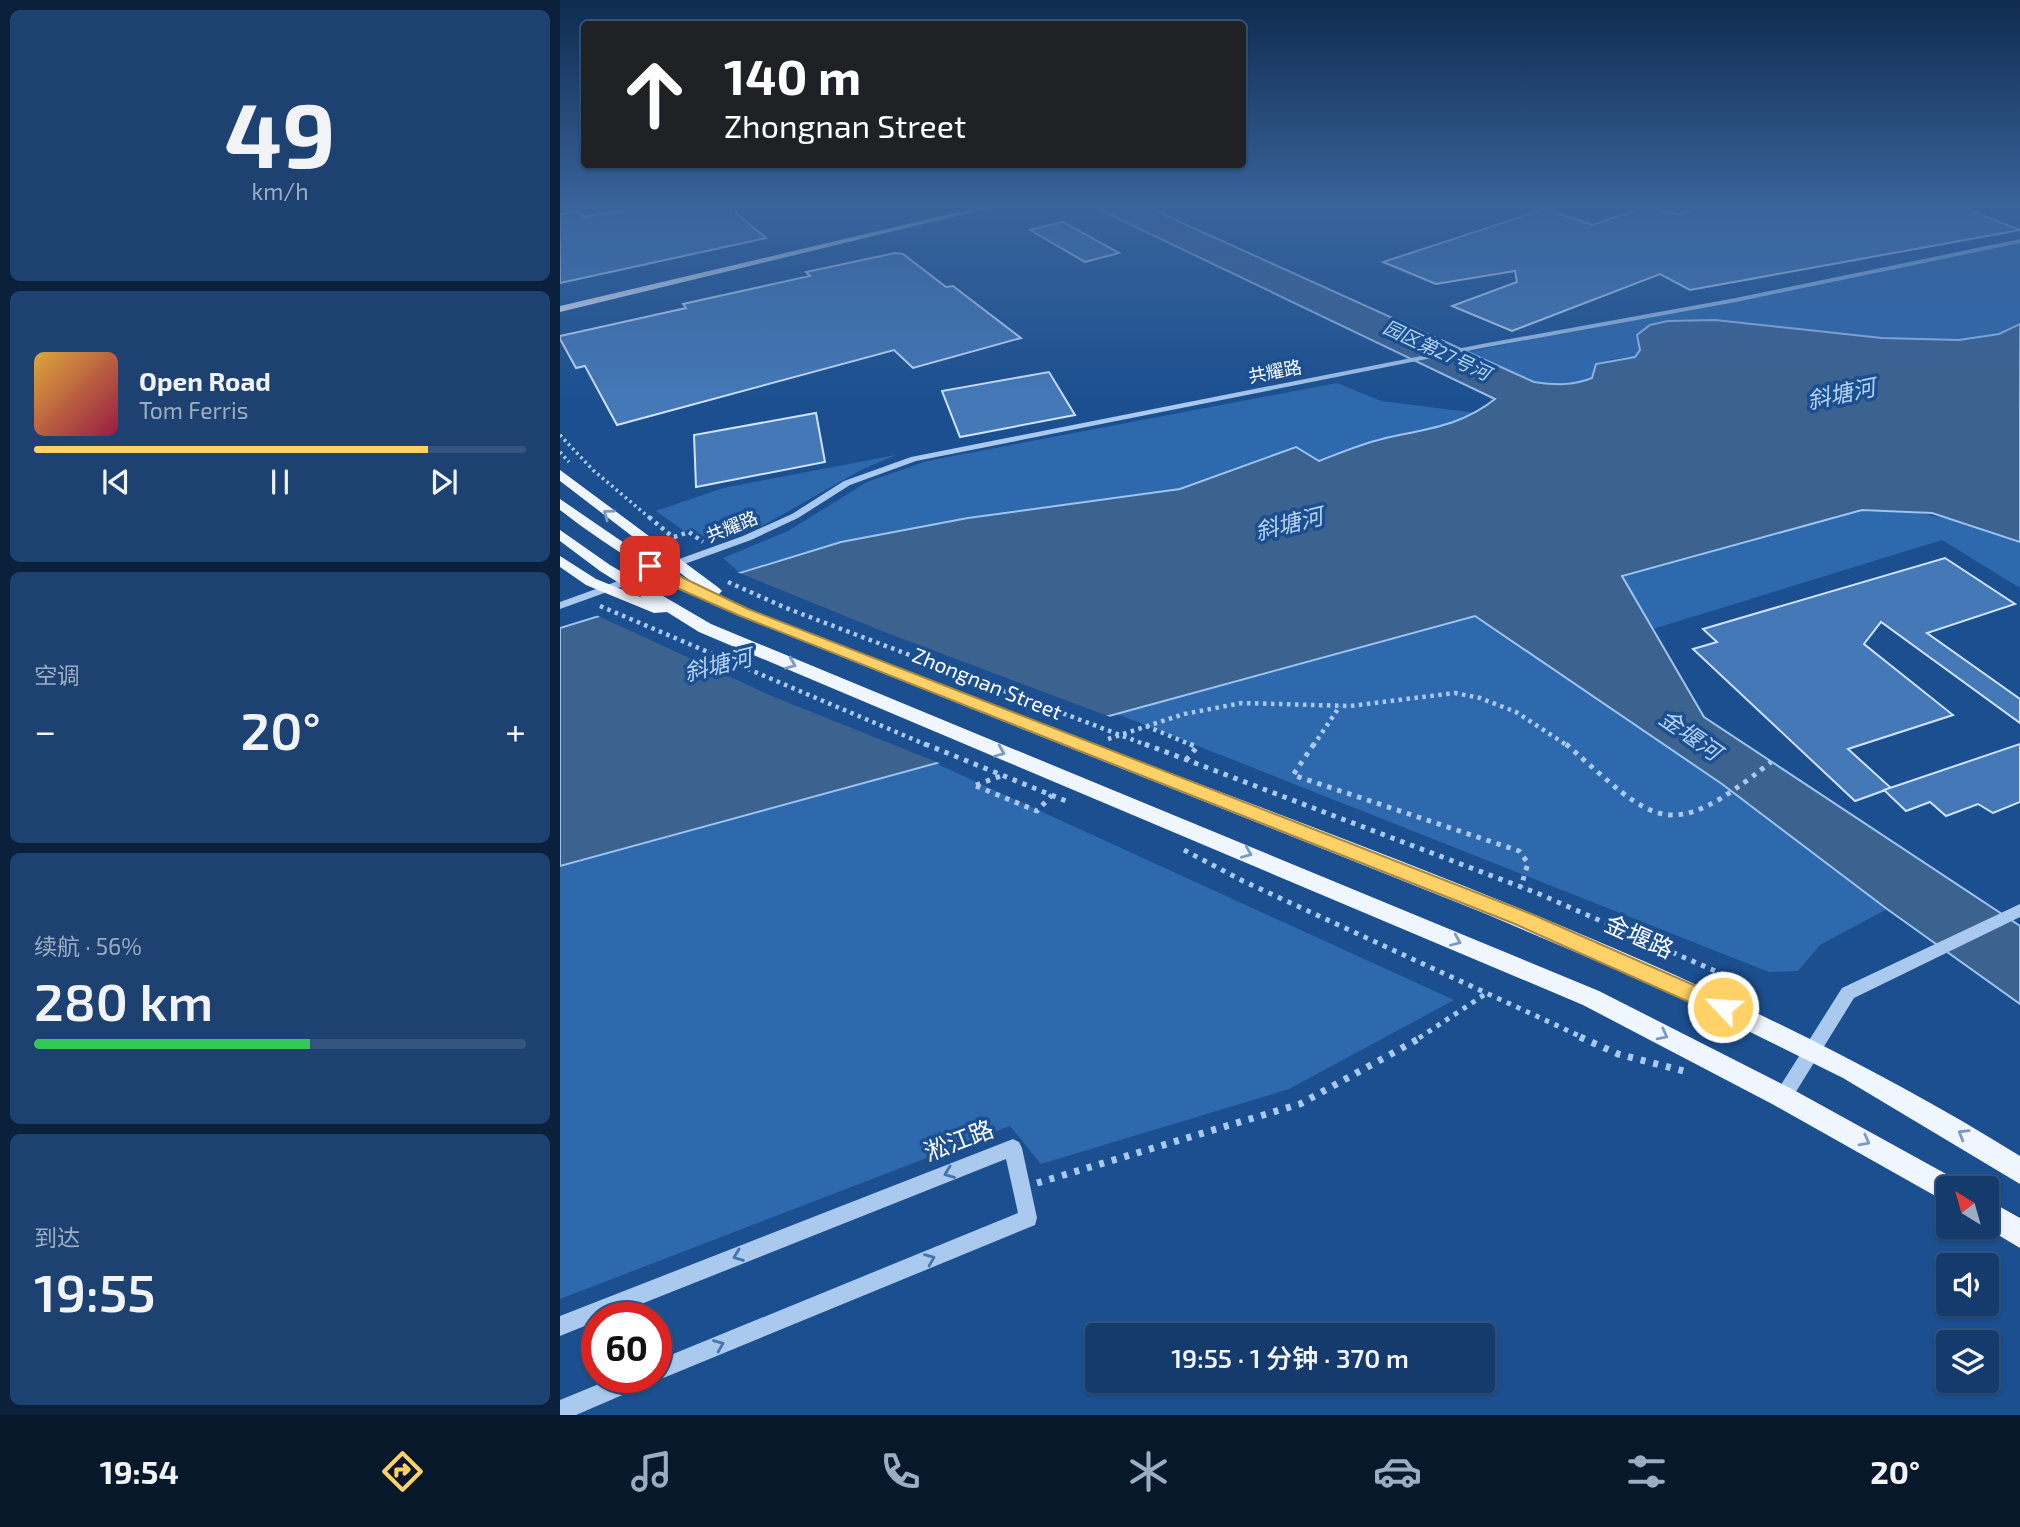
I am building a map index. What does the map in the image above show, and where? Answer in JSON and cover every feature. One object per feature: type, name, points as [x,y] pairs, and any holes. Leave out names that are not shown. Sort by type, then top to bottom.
[{"type":"main road","points":[[560,300],[677,273]]},
{"type":"main road","points":[[560,309],[711,273]]},
{"type":"main road","points":[[560,474],[589,499],[743,612]]},
{"type":"main road","points":[[560,503],[634,557],[682,585],[743,612]]},
{"type":"main road","points":[[560,534],[605,568],[705,628]]},
{"type":"main road","points":[[560,560],[591,582],[705,628],[1183,838],[1591,998],[1783,1097],[1936,1182]]},
{"type":"main road","name":"Zhongnan Street","points":[[743,612],[1215,799]]},
{"type":"main road","name":"金堰路","points":[[1215,799],[1522,918],[1812,1049],[1964,1134],[2020,1171]]},
{"type":"main road","points":[[1999,1220],[2020,1234]]},
{"type":"street","name":"共耀路","points":[[560,606],[715,551],[776,526],[854,480],[914,459],[1866,273]]},
{"type":"street","points":[[1783,1097],[1848,993],[1938,947],[2020,910]]},
{"type":"street","name":"淞江路","points":[[560,1326],[1013,1148],[1028,1218],[672,1364]]},
{"type":"street","points":[[560,1411],[603,1393]]},
{"type":"path","points":[[560,435],[609,484],[684,547]]},
{"type":"path","points":[[673,538],[689,532],[715,551]]},
{"type":"path","points":[[726,580],[786,608],[1521,887],[1722,974],[1752,999]]},
{"type":"path","points":[[590,602],[1075,805]]},
{"type":"path","points":[[1107,739],[1213,706],[1265,702],[1364,705],[1432,693],[1466,695],[1504,705],[1558,737],[1626,800],[1647,809],[1677,816],[1699,812],[1723,800],[1771,762]]},
{"type":"path","points":[[1340,706],[1293,775],[1519,851],[1528,863],[1521,887]]},
{"type":"path","points":[[1146,726],[1197,747],[1186,760]]},
{"type":"path","points":[[1015,772],[976,785],[1037,811],[1052,795]]},
{"type":"path","points":[[1183,838],[1243,881],[1618,1054],[1694,1074]]},
{"type":"path","points":[[1023,1187],[1300,1104],[1430,1032],[1487,993]]},
{"type":"shaded area","points":[[1860,273],[2020,273],[2020,324],[1995,335],[1960,340],[1874,338],[1716,320],[1668,321],[1635,357],[1610,359],[1590,378],[1559,386],[1527,380],[1467,352]]},
{"type":"shaded area","points":[[1337,383],[1381,401],[1477,413],[1433,430],[1380,439],[1319,461],[1295,447],[1180,489],[968,518],[841,542],[739,572],[723,558],[788,531],[867,482],[927,461]]},
{"type":"shaded area","points":[[896,455],[861,470],[764,525],[712,542],[692,528],[684,531],[656,511],[723,488]]},
{"type":"shaded area","points":[[1901,509],[1967,523],[2020,542],[2020,588],[1942,540],[1653,629],[1622,575],[1862,510]]},
{"type":"shaded area","points":[[1475,616],[1722,784],[1887,909],[1820,945],[1798,971],[1769,972],[1117,714]]},
{"type":"shaded area","points":[[935,763],[1454,1000],[1289,1089],[1041,1164],[1010,1126],[560,1299],[560,865]]},
{"type":"water","points":[[1232,273],[1293,273],[1534,382],[1542,383],[1585,381],[1592,378],[1596,364],[1635,357],[1640,350],[1637,335],[1650,325],[1668,321],[1715,320],[1882,338],[1959,340],[1999,334],[2020,324],[2020,542],[1932,513],[1862,510],[1622,576],[1704,717],[2020,926],[2020,1004],[1887,909],[1722,784],[1475,616],[560,866],[560,628],[841,542],[968,518],[1180,489],[1296,447],[1319,461],[1374,441],[1455,421],[1495,399]]},
{"type":"pier","points":[[732,570],[887,633],[1113,718],[944,765],[774,697],[594,614]]},
{"type":"building","points":[[560,273],[606,273],[560,283]]},
{"type":"building","points":[[807,273],[928,273],[946,287],[953,286],[1021,338],[913,368],[894,350],[617,425],[585,366],[576,368],[560,339],[560,336],[686,308],[683,304],[810,276]]},
{"type":"building","points":[[1410,273],[1503,273],[1436,284]]},
{"type":"building","points":[[1515,273],[1783,273],[1690,290],[1660,274],[1512,331],[1452,306],[1517,282]]},
{"type":"building","points":[[1049,372],[1075,415],[960,437],[942,391]]},
{"type":"building","points":[[816,413],[825,462],[696,487],[694,435]]},
{"type":"building","points":[[1945,558],[2015,604],[1927,633],[2020,699],[2020,723],[1881,622],[1864,644],[1953,715],[1848,749],[1891,788],[1855,801],[1693,649],[1717,642],[1703,629]]},
{"type":"building","points":[[2020,744],[2020,802],[1993,813],[1978,804],[1946,816],[1930,802],[1906,811],[1884,790]]},
{"type":"route","points":[[650,566],[682,585],[743,612],[1522,918],[1723,1007]]},
{"type":"water label","name":"园区第27号河","points":[[1437,350]]},
{"type":"water label","name":"斜塘河","points":[[1841,394]]},
{"type":"water label","name":"斜塘河","points":[[1289,524]]},
{"type":"water label","name":"斜塘河","points":[[718,665]]},
{"type":"water label","name":"金堰河","points":[[1690,735]]}]
